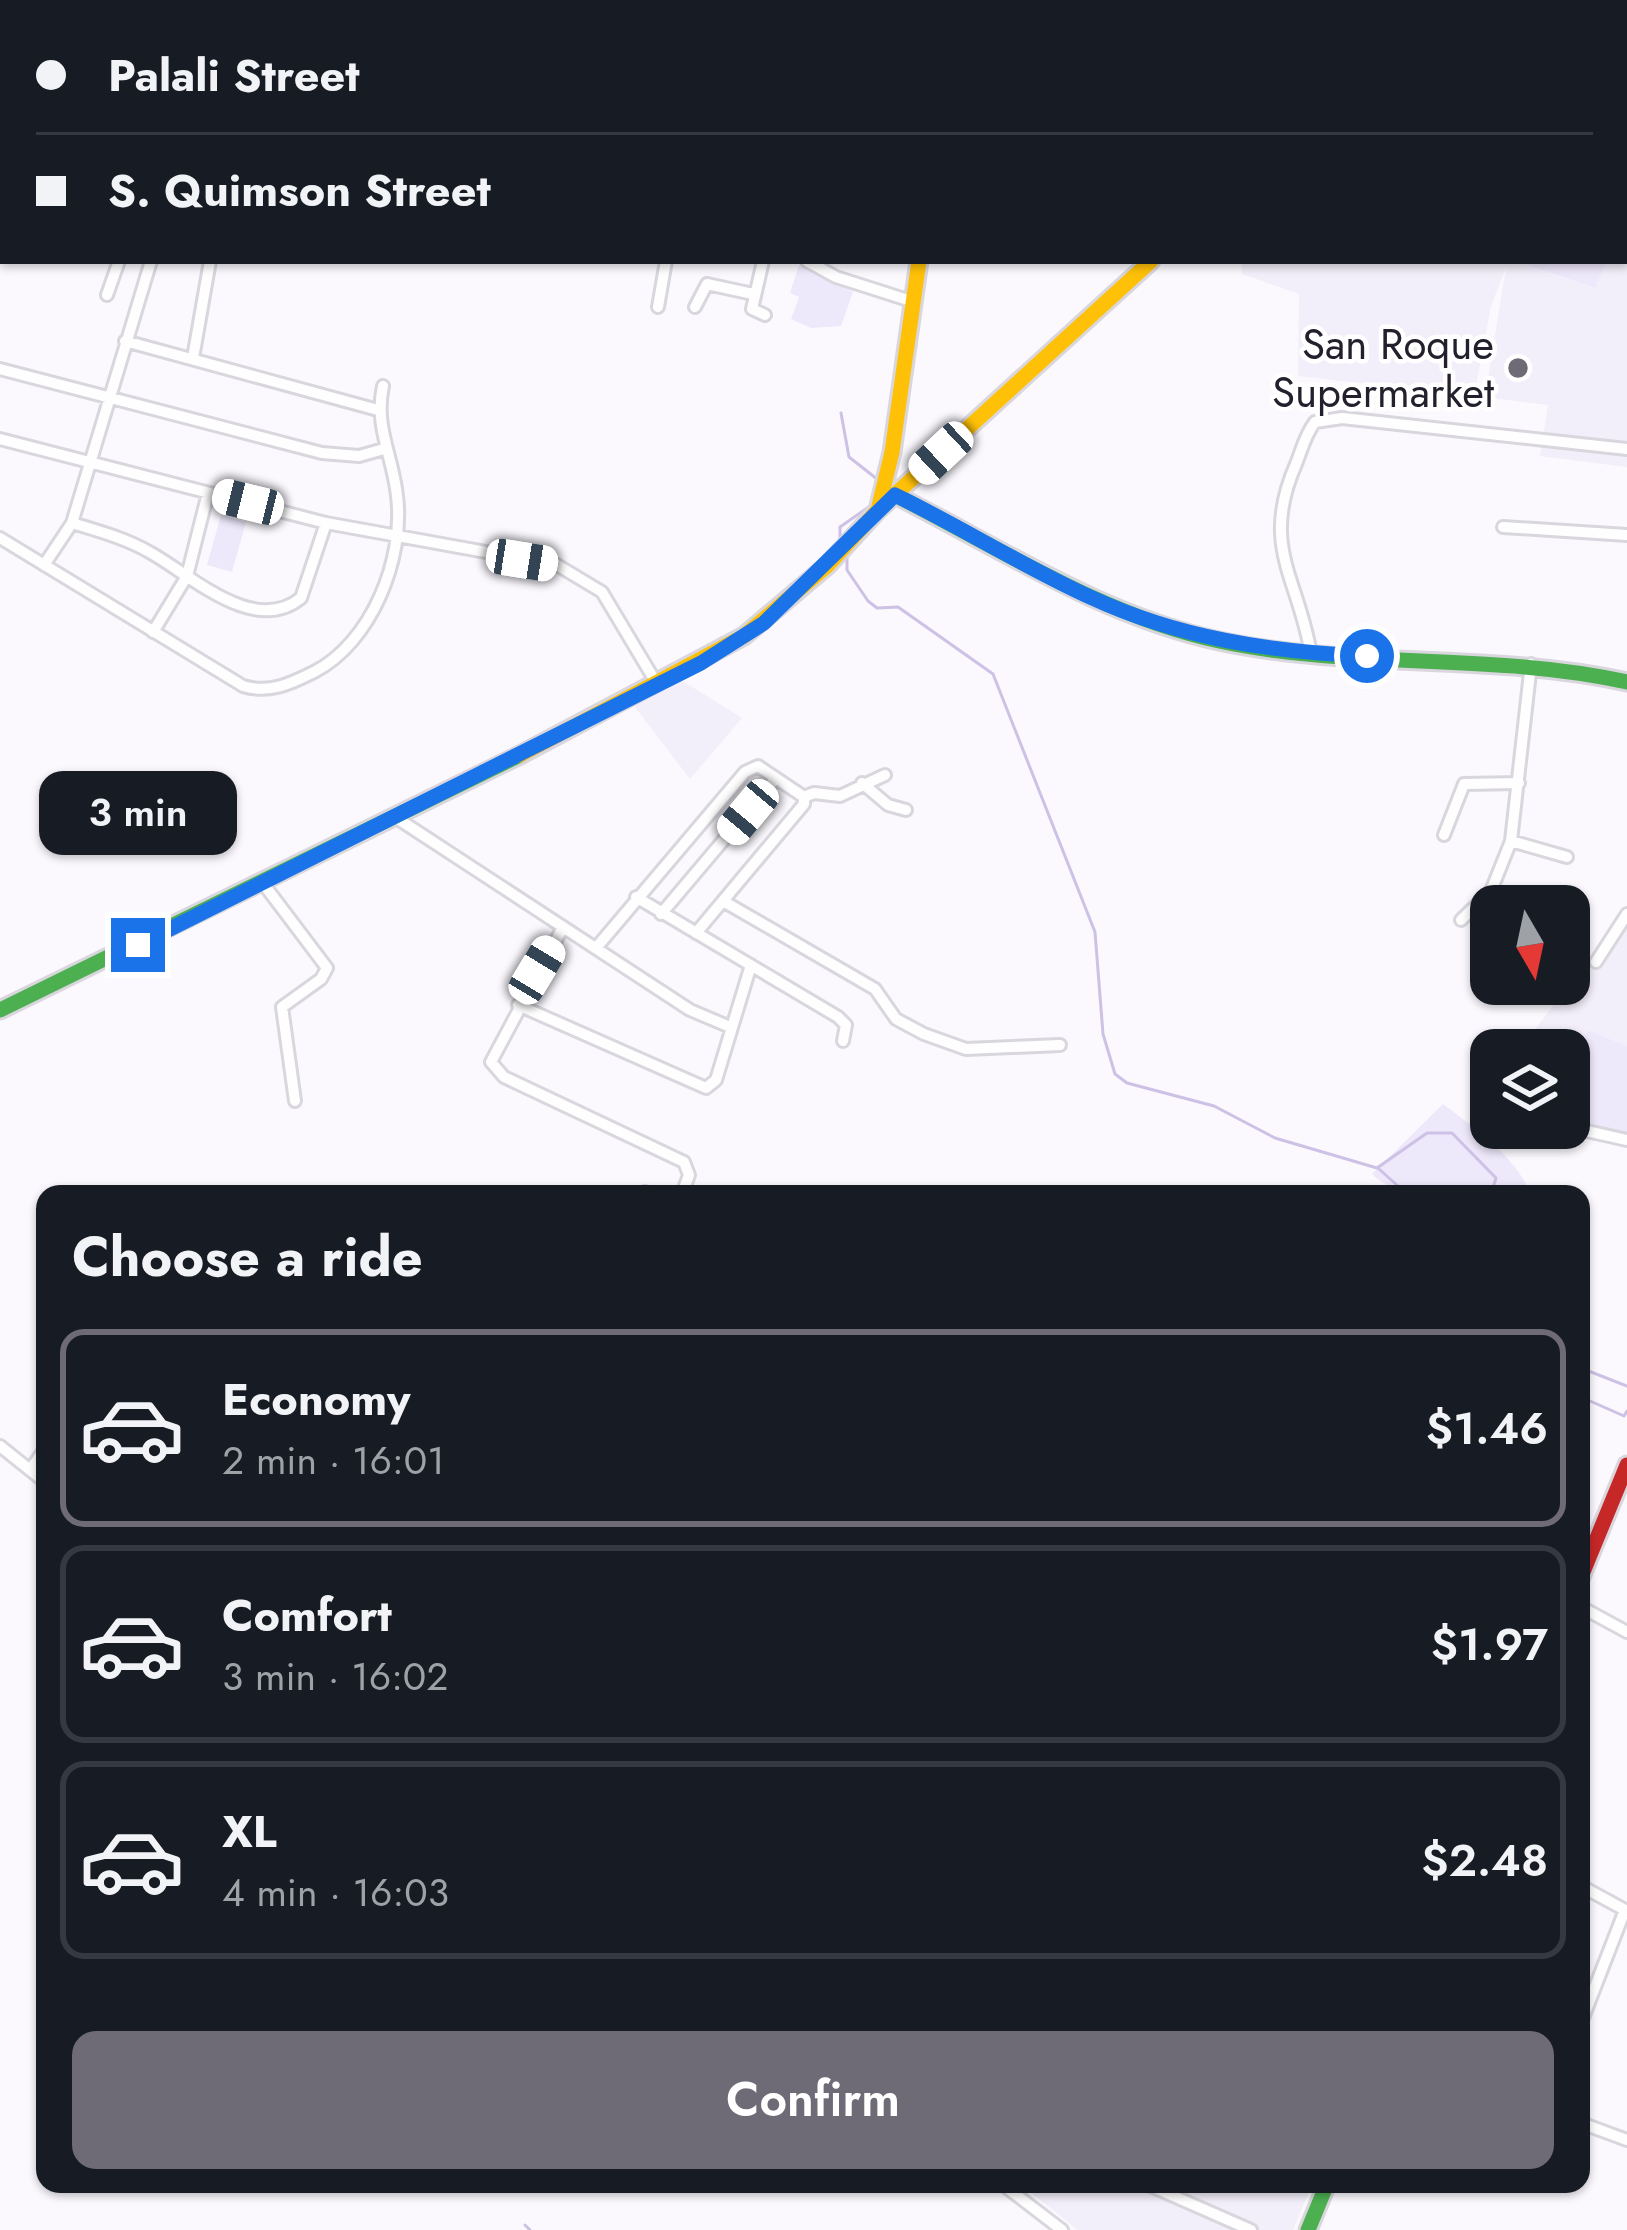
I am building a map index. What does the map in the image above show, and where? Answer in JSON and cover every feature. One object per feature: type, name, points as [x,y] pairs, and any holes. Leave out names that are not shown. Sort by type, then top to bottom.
[{"type":"street","points":[[107,295],[118,264]]},
{"type":"street","points":[[44,565],[72,524],[151,264]]},
{"type":"street","points":[[193,358],[209,264]]},
{"type":"street","points":[[658,307],[665,264]]},
{"type":"street","points":[[762,264],[752,309],[765,315]]},
{"type":"street","points":[[812,264],[836,277],[911,301]]},
{"type":"street","points":[[878,510],[892,452],[918,264]]},
{"type":"street","points":[[0,1010],[395,818],[657,684],[764,623],[867,528],[878,510],[1148,264]]},
{"type":"street","points":[[695,307],[707,284],[753,294]]},
{"type":"street","points":[[125,341],[378,410]]},
{"type":"street","points":[[0,369],[322,453],[359,456],[384,449]]},
{"type":"street","points":[[0,538],[243,686],[266,690],[293,683],[336,661],[355,640],[388,572],[397,536],[397,493],[378,410],[383,386]]},
{"type":"street","points":[[1312,654],[1285,568],[1281,515],[1285,482],[1316,422],[1342,418],[1627,449]]},
{"type":"street","points":[[0,439],[326,523],[557,565],[583,577],[614,610],[657,684]]},
{"type":"street","points":[[153,632],[187,576],[208,493]]},
{"type":"street","points":[[895,495],[1118,609],[1218,641],[1312,654],[1531,664],[1627,682]]},
{"type":"street","points":[[72,524],[131,543],[254,610],[283,609],[301,598],[326,523]]},
{"type":"street","points":[[1503,527],[1627,535]]},
{"type":"street","points":[[1461,920],[1491,891],[1511,841],[1531,664]]},
{"type":"street","points":[[596,949],[751,767],[804,797]]},
{"type":"street","points":[[804,797],[814,793],[840,796],[886,775]]},
{"type":"street","points":[[661,914],[776,778]]},
{"type":"street","points":[[862,783],[888,805],[906,810]]},
{"type":"street","points":[[1444,835],[1464,784],[1519,783]]},
{"type":"street","points":[[696,933],[802,807],[804,797]]},
{"type":"street","points":[[395,818],[690,1010],[730,1027]]},
{"type":"street","points":[[1511,841],[1567,857]]},
{"type":"street","points":[[262,882],[327,968],[281,1008],[295,1101]]},
{"type":"street","points":[[636,897],[838,1017],[846,1025],[843,1041]]},
{"type":"street","points":[[723,901],[875,988],[896,1019],[925,1034],[966,1049],[1060,1045]]},
{"type":"street","points":[[1596,962],[1627,914]]},
{"type":"street","points":[[563,927],[492,1053],[495,1070],[684,1162],[689,1175],[685,1185]]},
{"type":"street","points":[[518,1005],[702,1089],[716,1080],[751,965]]},
{"type":"street","points":[[1590,1131],[1627,1139]]},
{"type":"street","points":[[0,1446],[36,1475]]},
{"type":"street","points":[[30,1470],[36,1462]]},
{"type":"street","points":[[1590,1555],[1627,1465]]},
{"type":"street","points":[[1590,1612],[1627,1632]]},
{"type":"street","points":[[1590,1891],[1626,1910],[1590,2000]]},
{"type":"street","points":[[1590,2126],[1627,2140]]},
{"type":"street","points":[[1014,2193],[1062,2230]]},
{"type":"street","points":[[1166,2193],[1250,2230]]},
{"type":"street","points":[[1308,2230],[1324,2193]]},
{"type":"shaded area","points":[[1241,264],[1523,264],[1594,288],[1605,264],[1627,264],[1627,467],[1540,456],[1548,405],[1485,397],[1506,268],[1491,306],[1474,396],[1298,376],[1299,294],[1242,274]]},
{"type":"shaded area","points":[[1523,264],[1605,264],[1595,288]]},
{"type":"shaded area","points":[[799,265],[853,292],[841,326],[811,328],[791,319],[799,297],[790,293]]},
{"type":"shaded area","points":[[221,515],[246,522],[232,572],[207,565]]},
{"type":"shaded area","points":[[668,672],[742,718],[690,779],[625,694]]},
{"type":"shaded area","points":[[1627,909],[1627,1046],[1590,1029],[1535,1029],[1554,1005],[1590,1005],[1590,957]]},
{"type":"shaded area","points":[[1590,1031],[1627,1046],[1627,1134],[1590,1125]]},
{"type":"shaded area","points":[[1443,1104],[1470,1125],[1470,1149],[1498,1149],[1526,1185],[1387,1185],[1372,1174]]},
{"type":"shaded area","points":[[1031,2193],[1308,2193],[1293,2230],[1078,2230]]},
{"type":"waterway","points":[[841,413],[849,457],[877,479]]},
{"type":"waterway","points":[[840,541],[840,527],[873,504]]},
{"type":"waterway","points":[[847,555],[847,570],[868,601],[877,608],[898,607],[993,674],[1095,932],[1103,1034],[1115,1074],[1127,1083],[1214,1106],[1275,1138],[1377,1168],[1427,1133],[1452,1133],[1496,1178],[1494,1185]]},
{"type":"waterway","points":[[1379,1169],[1397,1185]]},
{"type":"waterway","points":[[1590,1372],[1627,1386]]},
{"type":"waterway","points":[[1590,1401],[1624,1416],[1627,1411]]},
{"type":"waterway","points":[[525,2225],[530,2230]]},
{"type":"traffic: fast","points":[[895,495],[1093,598],[1219,641],[1320,655],[1525,667],[1627,682]]},
{"type":"traffic: fast","points":[[0,1010],[520,755]]},
{"type":"traffic: fast","points":[[1308,2230],[1323,2193]]},
{"type":"traffic: slow","points":[[878,510],[892,452],[919,264]]},
{"type":"traffic: slow","points":[[520,755],[744,636],[828,565],[878,510],[1148,264]]},
{"type":"traffic: jam","points":[[1590,1555],[1627,1465]]},
{"type":"place","name":"San Roque Supermarket","points":[[1518,368]]},
{"type":"route","points":[[138,945],[701,663],[764,623],[867,528],[895,495],[1088,596],[1156,623],[1218,641],[1367,656]]}]
